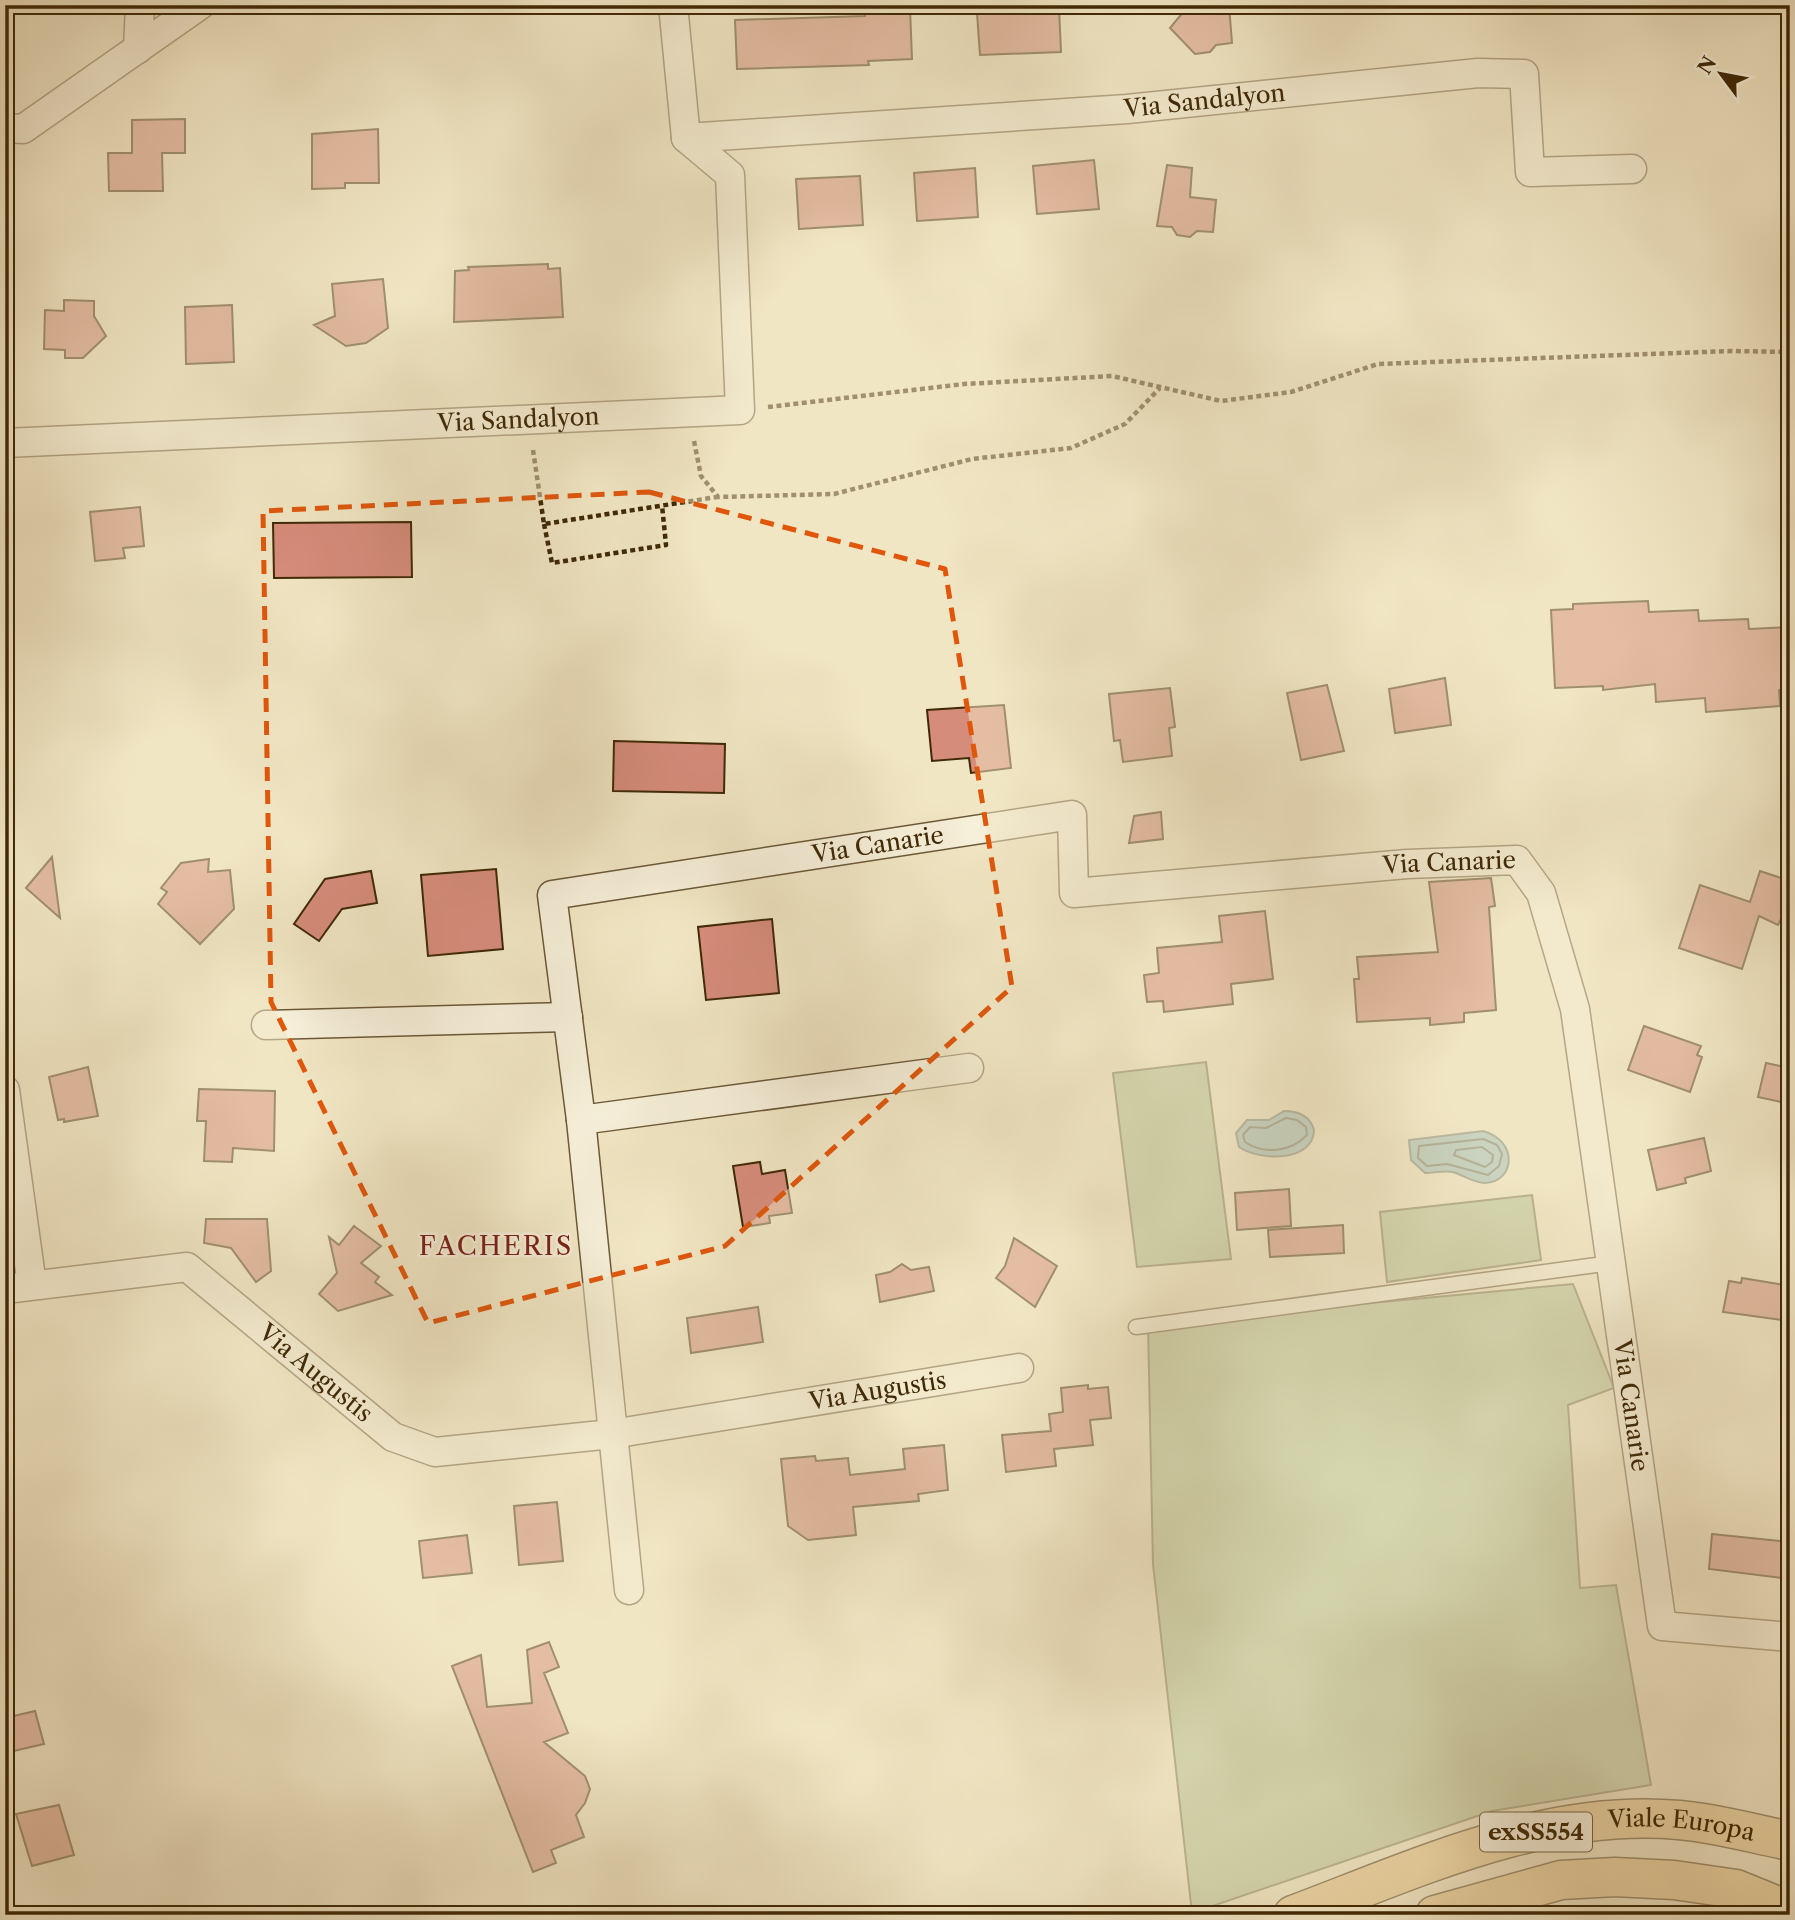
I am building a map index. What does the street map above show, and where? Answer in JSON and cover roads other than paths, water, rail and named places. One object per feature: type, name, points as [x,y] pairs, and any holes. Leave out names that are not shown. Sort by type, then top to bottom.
[{"type":"main road","name":"Viale Europa","points":[[1293,1915],[1504,1837],[1597,1821],[1679,1820],[1790,1841]]},
{"type":"main road","name":"exSS554","points":[[1435,1915],[1560,1880],[1615,1877],[1674,1880],[1736,1889],[1790,1911]]},
{"type":"street","points":[[138,49],[140,5]]},
{"type":"street","points":[[5,128],[23,129],[200,5]]},
{"type":"street","points":[[673,5],[687,138]]},
{"type":"street","name":"Via Sandalyon","points":[[687,138],[1127,109],[1478,73],[1524,74],[1530,172],[1632,169]]},
{"type":"street","name":"Via Sandalyon","points":[[5,443],[740,410],[730,175],[687,138]]},
{"type":"street","name":"Via Canarie","points":[[568,1017],[552,895],[1072,815],[1074,893],[1407,864],[1517,860],[1541,893],[1575,1009],[1662,1626],[1790,1637]]},
{"type":"street","points":[[266,1026],[568,1017],[629,1590]]},
{"type":"street","points":[[581,1120],[969,1068]]},
{"type":"street","name":"Via Augustis","points":[[5,1090],[19,1287],[187,1267],[393,1437],[435,1451],[612,1434],[1019,1368]]},
{"type":"lane","points":[[1136,1327],[1611,1263]]},
{"type":"water","points":[[1284,1111],[1303,1115],[1310,1121],[1314,1130],[1305,1149],[1295,1154],[1271,1156],[1248,1152],[1239,1147],[1236,1133],[1247,1120],[1269,1120]]},
{"type":"water","points":[[1483,1131],[1503,1143],[1509,1160],[1507,1169],[1495,1181],[1481,1183],[1449,1171],[1425,1173],[1411,1160],[1409,1140]]},
{"type":"district","name":"FACHERIS","points":[[496,1246]]}]
